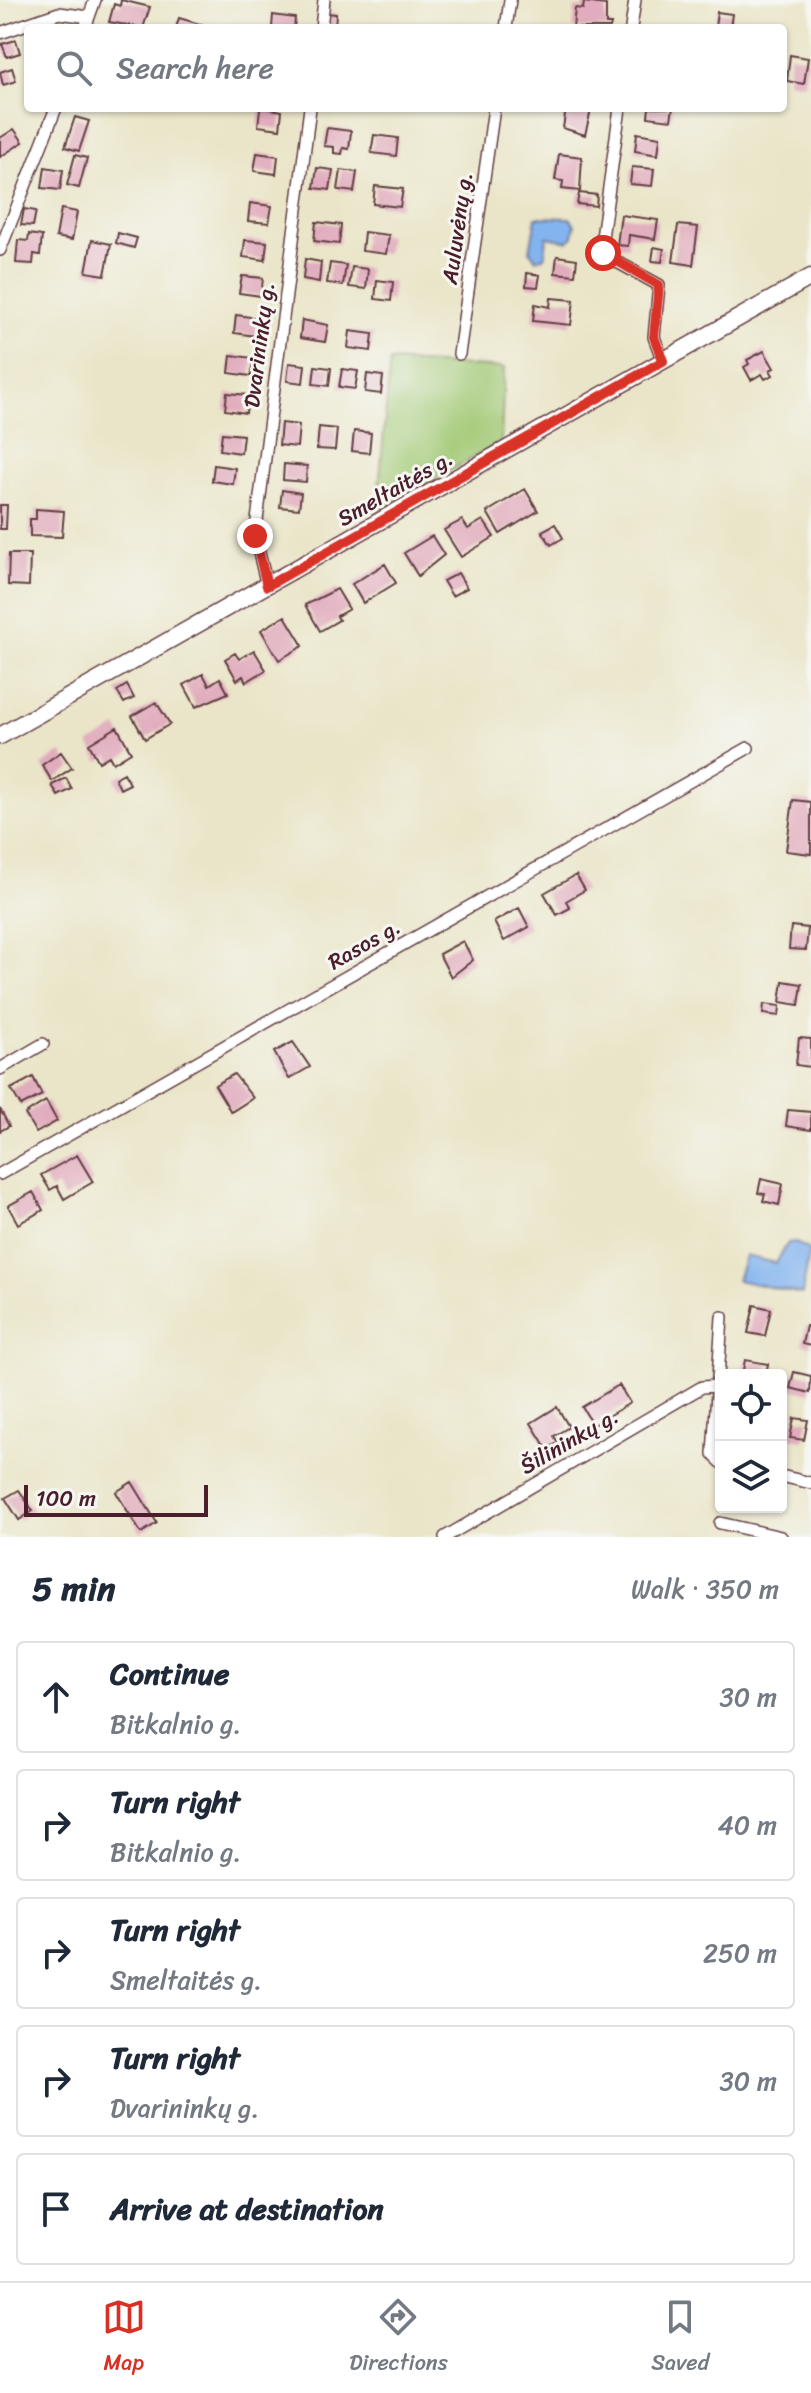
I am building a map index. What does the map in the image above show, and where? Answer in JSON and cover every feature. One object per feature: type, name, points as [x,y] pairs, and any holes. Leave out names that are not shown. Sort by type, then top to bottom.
[{"type":"main road","name":"Smeltaitės g.","points":[[0,736],[811,277]]},
{"type":"street","points":[[27,24],[59,13],[87,22],[95,0]]},
{"type":"street","points":[[321,24],[324,0]]},
{"type":"street","points":[[507,24],[510,0]]},
{"type":"street","points":[[632,24],[635,0]]},
{"type":"street","points":[[0,33],[24,25]]},
{"type":"street","points":[[0,250],[5,226],[54,112]]},
{"type":"street","name":"Dvarininkų g.","points":[[267,586],[255,536],[309,112]]},
{"type":"street","name":"Auluvėnų g.","points":[[459,354],[493,112]]},
{"type":"street","points":[[619,112],[601,245],[608,257],[659,285],[654,337],[663,361]]},
{"type":"street","name":"Rasos g.","points":[[0,1174],[748,748]]},
{"type":"street","points":[[0,1069],[43,1044]]},
{"type":"street","points":[[717,1369],[722,1317]]},
{"type":"street","name":"Šilininkų g.","points":[[445,1537],[702,1387],[715,1386]]},
{"type":"street","points":[[715,1409],[715,1456]]},
{"type":"street","points":[[787,1477],[811,1483]]},
{"type":"street","points":[[720,1523],[781,1537]]},
{"type":"green space","points":[[390,361],[504,368],[501,442],[377,512]]},
{"type":"water","points":[[536,217],[570,218],[575,225],[573,237],[568,241],[547,237],[545,256],[536,260],[530,251]]},
{"type":"water","points":[[794,1242],[810,1250],[802,1294],[737,1280],[745,1256],[776,1263],[788,1243]]},
{"type":"building","points":[[121,0],[150,7],[144,24],[109,22],[114,4],[120,6]]},
{"type":"building","points":[[584,2],[606,5],[606,24],[573,24],[575,8],[583,9]]},
{"type":"building","points":[[717,12],[732,14],[731,24],[715,24]]},
{"type":"building","points":[[326,13],[336,14],[335,24],[325,24]]},
{"type":"building","points":[[273,15],[295,18],[294,24],[272,24]]},
{"type":"building","points":[[179,18],[200,24],[177,24]]},
{"type":"building","points":[[16,40],[20,53],[7,57],[2,44]]},
{"type":"building","points":[[790,55],[808,58],[804,84],[787,81]]},
{"type":"building","points":[[12,68],[16,81],[3,85],[0,72]]},
{"type":"building","points":[[260,112],[282,112],[280,129],[258,126]]},
{"type":"building","points":[[565,112],[591,112],[585,135],[563,128]]},
{"type":"building","points":[[649,112],[672,112],[671,120],[648,117]]},
{"type":"building","points":[[75,117],[89,121],[79,151],[65,147]]},
{"type":"building","points":[[327,128],[351,131],[349,149],[343,148],[342,154],[334,153],[334,147],[324,146]]},
{"type":"building","points":[[14,129],[23,142],[0,157],[0,138]]},
{"type":"building","points":[[637,133],[660,137],[658,155],[635,151]]},
{"type":"building","points":[[374,135],[398,138],[396,156],[371,153]]},
{"type":"building","points":[[257,153],[278,156],[276,174],[254,171]]},
{"type":"building","points":[[559,154],[582,157],[580,191],[562,189],[563,181],[555,180]]},
{"type":"building","points":[[75,155],[87,158],[79,188],[67,185]]},
{"type":"building","points":[[45,167],[63,170],[60,190],[42,188]]},
{"type":"building","points":[[632,167],[654,169],[652,186],[630,184]]},
{"type":"building","points":[[317,168],[333,170],[330,190],[314,188]]},
{"type":"building","points":[[341,170],[357,172],[354,192],[338,190]]},
{"type":"building","points":[[375,186],[403,189],[400,207],[373,204]]},
{"type":"building","points":[[579,193],[597,195],[596,206],[577,204]]},
{"type":"building","points":[[250,203],[272,206],[269,223],[248,221]]},
{"type":"building","points":[[24,209],[36,211],[33,226],[21,225]]},
{"type":"building","points":[[61,209],[77,212],[72,240],[56,237]]},
{"type":"building","points":[[621,215],[658,220],[655,239],[629,235],[628,246],[617,245]]},
{"type":"building","points":[[316,222],[341,225],[339,244],[314,241]]},
{"type":"building","points":[[678,225],[698,227],[693,265],[673,262]]},
{"type":"building","points":[[364,232],[389,235],[386,254],[362,251]]},
{"type":"building","points":[[118,233],[137,238],[134,248],[116,243]]},
{"type":"building","points":[[29,234],[42,236],[40,255],[34,254],[33,264],[16,263],[18,240],[28,241]]},
{"type":"building","points":[[92,240],[111,244],[105,275],[86,272]]},
{"type":"building","points":[[245,240],[267,242],[265,260],[243,257]]},
{"type":"building","points":[[654,247],[664,249],[662,262],[652,261]]},
{"type":"building","points":[[557,256],[577,259],[575,275],[555,273]]},
{"type":"building","points":[[305,259],[321,262],[319,282],[303,279]]},
{"type":"building","points":[[330,263],[346,265],[343,285],[327,283]]},
{"type":"building","points":[[352,267],[368,269],[366,289],[349,287]]},
{"type":"building","points":[[527,273],[540,275],[538,287],[526,286]]},
{"type":"building","points":[[242,276],[263,278],[261,296],[239,293]]},
{"type":"building","points":[[377,280],[393,282],[391,301],[375,299]]},
{"type":"building","points":[[551,298],[574,300],[571,325],[533,321],[535,304],[550,307]]},
{"type":"building","points":[[236,315],[258,318],[256,336],[234,333]]},
{"type":"building","points":[[302,320],[328,325],[325,342],[300,338]]},
{"type":"building","points":[[350,331],[373,334],[371,351],[348,348]]},
{"type":"building","points":[[764,351],[774,368],[770,370],[773,375],[765,379],[762,374],[751,380],[744,367],[749,364],[747,360]]},
{"type":"building","points":[[231,355],[253,358],[251,376],[229,373]]},
{"type":"building","points":[[289,363],[305,365],[303,383],[287,381]]},
{"type":"building","points":[[315,366],[331,368],[329,386],[313,384]]},
{"type":"building","points":[[342,369],[358,371],[355,389],[339,387]]},
{"type":"building","points":[[367,374],[383,376],[381,394],[365,392]]},
{"type":"building","points":[[227,393],[248,395],[246,413],[225,410]]},
{"type":"building","points":[[281,423],[299,425],[297,447],[279,445]]},
{"type":"building","points":[[319,427],[337,429],[335,450],[317,449]]},
{"type":"building","points":[[354,431],[371,433],[369,453],[352,451]]},
{"type":"building","points":[[222,433],[243,435],[241,453],[220,450]]},
{"type":"building","points":[[284,464],[307,466],[306,482],[283,480]]},
{"type":"building","points":[[214,465],[235,468],[233,484],[212,481]]},
{"type":"building","points":[[525,489],[538,511],[500,534],[487,512]]},
{"type":"building","points":[[282,490],[301,493],[299,509],[280,507]]},
{"type":"building","points":[[0,505],[7,505],[6,529],[0,529]]},
{"type":"building","points":[[36,509],[64,511],[62,537],[30,536],[30,519],[36,519]]},
{"type":"building","points":[[462,520],[468,529],[483,520],[494,537],[461,557],[444,530]]},
{"type":"building","points":[[555,524],[563,538],[551,545],[542,531]]},
{"type":"building","points":[[432,536],[444,555],[418,576],[404,553]]},
{"type":"building","points":[[9,554],[30,554],[29,586],[8,585]]},
{"type":"building","points":[[385,564],[396,583],[363,603],[352,584]]},
{"type":"building","points":[[458,573],[467,588],[452,596],[443,581]]},
{"type":"building","points":[[337,589],[349,609],[337,616],[339,620],[320,631],[305,605]]},
{"type":"building","points":[[285,616],[303,646],[279,660],[261,630]]},
{"type":"building","points":[[254,650],[266,670],[246,682],[243,676],[237,680],[225,659],[235,653],[239,659]]},
{"type":"building","points":[[203,674],[209,685],[220,678],[228,693],[196,707],[184,685]]},
{"type":"building","points":[[127,685],[134,698],[124,703],[117,691]]},
{"type":"building","points":[[156,702],[170,724],[145,739],[132,716]]},
{"type":"building","points":[[117,727],[131,752],[113,763],[109,756],[99,762],[89,744]]},
{"type":"building","points":[[61,752],[72,768],[52,781],[42,765]]},
{"type":"building","points":[[124,773],[130,784],[120,789],[115,778]]},
{"type":"building","points":[[66,778],[72,789],[58,796],[52,785]]},
{"type":"building","points":[[793,800],[811,802],[811,854],[786,851]]},
{"type":"building","points":[[576,875],[585,890],[566,901],[570,908],[557,915],[544,893]]},
{"type":"building","points":[[519,908],[529,927],[504,941],[494,922]]},
{"type":"building","points":[[791,926],[808,928],[806,950],[789,949]]},
{"type":"building","points":[[463,941],[473,960],[451,977],[439,954]]},
{"type":"building","points":[[783,981],[802,984],[799,1005],[780,1002]]},
{"type":"building","points":[[764,1004],[780,1006],[779,1016],[763,1014]]},
{"type":"building","points":[[799,1038],[811,1039],[811,1067],[796,1065]]},
{"type":"building","points":[[293,1042],[310,1067],[289,1079],[274,1052]]},
{"type":"building","points":[[234,1074],[253,1098],[231,1112],[215,1085]]},
{"type":"building","points":[[33,1077],[42,1095],[21,1106],[11,1089]]},
{"type":"building","points":[[46,1101],[57,1121],[36,1133],[25,1114]]},
{"type":"building","points":[[0,1109],[9,1126],[0,1131]]},
{"type":"building","points":[[788,1110],[811,1112],[811,1130],[786,1126]]},
{"type":"building","points":[[77,1155],[93,1182],[64,1199],[57,1186],[50,1190],[41,1175]]},
{"type":"building","points":[[761,1179],[783,1184],[779,1205],[763,1201],[765,1194],[758,1193]]},
{"type":"building","points":[[33,1192],[43,1210],[18,1224],[8,1206]]},
{"type":"building","points":[[754,1305],[771,1309],[765,1336],[748,1333]]},
{"type":"building","points":[[806,1326],[811,1327],[811,1346],[802,1344]]},
{"type":"building","points":[[745,1360],[768,1364],[767,1369],[743,1369]]},
{"type":"building","points":[[794,1372],[811,1376],[810,1393],[790,1388]]},
{"type":"building","points":[[619,1385],[630,1403],[593,1425],[582,1407]]},
{"type":"building","points":[[557,1407],[569,1427],[554,1436],[558,1443],[547,1449],[531,1423]]},
{"type":"building","points":[[794,1418],[808,1420],[804,1440],[790,1438]]},
{"type":"building","points":[[132,1482],[157,1523],[141,1533],[116,1492]]},
{"type":"building","points":[[19,1490],[33,1511],[19,1520],[5,1498]]},
{"type":"route","points":[[255,536],[267,586],[663,361],[654,337],[659,285],[603,253]]}]
